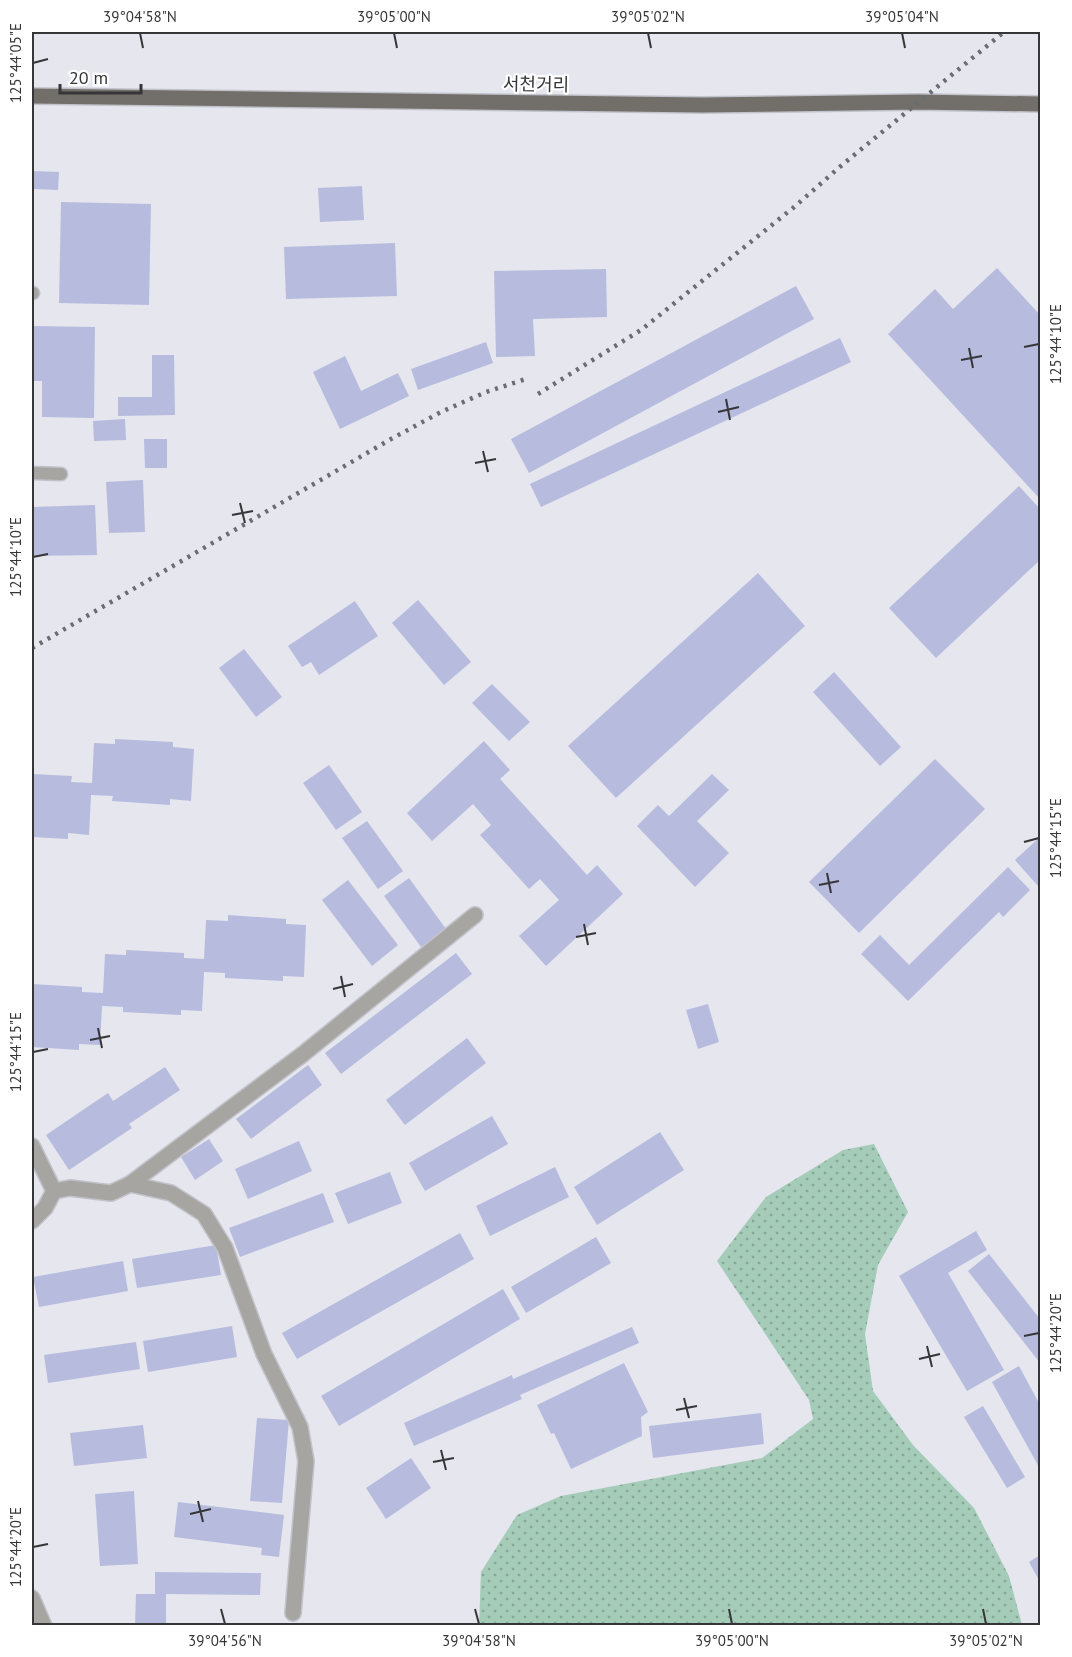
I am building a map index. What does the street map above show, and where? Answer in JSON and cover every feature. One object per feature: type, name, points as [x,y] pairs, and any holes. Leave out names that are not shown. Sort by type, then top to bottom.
[{"type":"main road","name":"서천거리","points":[[32,96],[702,105],[918,102],[1041,104]]},
{"type":"street","points":[[54,1191],[70,1188],[111,1193],[130,1184],[303,1054],[475,915]]},
{"type":"street","points":[[32,1146],[54,1191]]},
{"type":"street","points":[[130,1184],[171,1193],[204,1214],[225,1248],[264,1354],[300,1427],[306,1461],[293,1613]]},
{"type":"street","points":[[32,1221],[45,1208],[54,1191]]},
{"type":"street","points":[[32,1598],[44,1626]]},
{"type":"lane","points":[[32,473],[61,474]]},
{"type":"green space","points":[[874,1144],[908,1212],[878,1265],[865,1334],[873,1391],[913,1445],[974,1508],[1009,1576],[1022,1625],[479,1625],[481,1572],[517,1515],[561,1496],[762,1458],[813,1419],[809,1400],[717,1261],[766,1197],[843,1150]]},
{"type":"building","points":[[32,171],[59,172],[58,190],[32,189]]},
{"type":"building","points":[[362,186],[364,220],[320,222],[318,188]]},
{"type":"building","points":[[61,202],[151,204],[149,305],[59,303]]},
{"type":"building","points":[[395,243],[397,296],[286,299],[284,247]]},
{"type":"building","points":[[997,268],[1040,315],[1040,499],[888,334],[935,289],[953,309]]},
{"type":"building","points":[[606,269],[607,317],[533,319],[535,356],[496,357],[494,271]]},
{"type":"building","points":[[796,286],[814,319],[529,473],[511,439]]},
{"type":"building","points":[[32,326],[95,327],[94,418],[42,417],[42,381],[32,381]]},
{"type":"building","points":[[840,338],[851,362],[541,507],[530,484]]},
{"type":"building","points":[[486,342],[493,363],[418,390],[411,369]]},
{"type":"building","points":[[152,355],[174,355],[175,415],[118,416],[118,397],[152,397]]},
{"type":"building","points":[[345,356],[361,391],[398,373],[409,396],[340,429],[313,372]]},
{"type":"building","points":[[125,419],[126,440],[94,441],[93,421]]},
{"type":"building","points":[[144,439],[167,439],[167,468],[145,468]]},
{"type":"building","points":[[143,480],[145,532],[109,533],[106,482]]},
{"type":"building","points":[[1019,486],[1040,509],[1040,560],[936,658],[889,608]]},
{"type":"building","points":[[95,505],[97,555],[32,556],[32,507]]},
{"type":"building","points":[[758,573],[805,626],[616,798],[568,746]]},
{"type":"building","points":[[418,600],[471,662],[444,685],[392,623]]},
{"type":"building","points":[[355,601],[378,636],[319,675],[311,662],[302,667],[288,646]]},
{"type":"building","points":[[244,649],[282,697],[256,717],[219,668]]},
{"type":"building","points":[[834,672],[901,747],[880,766],[813,692]]},
{"type":"building","points":[[492,684],[530,722],[509,741],[472,703]]},
{"type":"building","points":[[115,739],[173,742],[173,747],[194,749],[191,801],[170,799],[170,805],[112,801],[113,796],[91,795],[89,835],[68,833],[68,839],[32,837],[32,774],[72,776],[71,782],[92,783],[94,743],[115,744]]},
{"type":"building","points":[[484,741],[510,770],[500,779],[587,875],[597,865],[623,894],[546,966],[519,936],[559,900],[540,879],[529,889],[480,835],[491,825],[473,804],[432,841],[407,813]]},
{"type":"building","points":[[935,759],[985,809],[859,933],[809,882]]},
{"type":"building","points":[[329,765],[362,812],[336,830],[303,783]]},
{"type":"building","points":[[712,774],[729,790],[697,821],[729,853],[695,887],[637,826],[658,805],[669,816]]},
{"type":"building","points":[[367,821],[403,871],[378,889],[342,838]]},
{"type":"building","points":[[1040,837],[1040,884],[1038,886],[1015,860]]},
{"type":"building","points":[[1008,867],[1030,890],[1003,917],[999,912],[908,1001],[861,954],[880,935],[909,965]]},
{"type":"building","points":[[409,878],[446,929],[421,947],[384,896]]},
{"type":"building","points":[[348,880],[398,945],[372,966],[322,900]]},
{"type":"building","points":[[228,915],[286,919],[286,924],[306,925],[304,977],[283,976],[283,981],[225,978],[225,973],[204,972],[202,1011],[181,1010],[181,1015],[123,1012],[123,1007],[102,1006],[100,1045],[79,1044],[79,1050],[32,1047],[32,984],[82,987],[82,992],[103,993],[105,954],[126,955],[126,950],[184,953],[184,958],[204,959],[206,920],[228,921]]},
{"type":"building","points":[[456,953],[472,974],[341,1074],[325,1053]]},
{"type":"building","points":[[708,1004],[719,1042],[698,1049],[686,1010]]},
{"type":"building","points":[[467,1038],[486,1063],[405,1125],[386,1100]]},
{"type":"building","points":[[308,1065],[322,1085],[251,1139],[236,1119]]},
{"type":"building","points":[[165,1067],[180,1090],[129,1124],[132,1128],[69,1170],[46,1135],[108,1093],[113,1101]]},
{"type":"building","points":[[492,1116],[508,1144],[425,1191],[409,1163]]},
{"type":"building","points":[[660,1132],[684,1170],[597,1225],[574,1187]]},
{"type":"building","points":[[209,1139],[223,1161],[195,1180],[181,1157]]},
{"type":"building","points":[[299,1141],[312,1171],[248,1199],[235,1169]]},
{"type":"building","points":[[555,1167],[569,1197],[490,1236],[476,1206]]},
{"type":"building","points":[[390,1172],[402,1203],[348,1224],[335,1193]]},
{"type":"building","points":[[323,1193],[334,1222],[240,1257],[229,1228]]},
{"type":"building","points":[[976,1231],[987,1250],[948,1273],[1004,1370],[967,1391],[899,1276]]},
{"type":"building","points":[[460,1233],[474,1259],[297,1359],[282,1333]]},
{"type":"building","points":[[596,1237],[611,1263],[526,1313],[511,1287]]},
{"type":"building","points":[[216,1245],[221,1275],[137,1288],[132,1259]]},
{"type":"building","points":[[989,1254],[1040,1319],[1040,1363],[968,1271]]},
{"type":"building","points":[[123,1261],[128,1291],[39,1307],[33,1277]]},
{"type":"building","points":[[503,1289],[520,1319],[339,1426],[321,1396]]},
{"type":"building","points":[[232,1326],[237,1357],[148,1372],[143,1341]]},
{"type":"building","points":[[632,1327],[639,1343],[520,1395],[522,1399],[414,1446],[404,1423],[512,1375],[513,1379]]},
{"type":"building","points":[[136,1342],[140,1369],[48,1383],[44,1355]]},
{"type":"building","points":[[624,1363],[648,1412],[641,1417],[642,1436],[571,1469],[554,1433],[551,1434],[537,1405]]},
{"type":"building","points":[[1019,1366],[1040,1405],[1040,1469],[992,1382]]},
{"type":"building","points":[[983,1406],[1025,1477],[1007,1488],[964,1417]]},
{"type":"building","points":[[761,1413],[764,1444],[653,1458],[649,1426]]},
{"type":"building","points":[[257,1418],[289,1420],[282,1503],[250,1501]]},
{"type":"building","points":[[143,1425],[147,1458],[74,1466],[70,1433]]},
{"type":"building","points":[[411,1458],[431,1488],[386,1519],[366,1488]]},
{"type":"building","points":[[134,1491],[138,1564],[100,1566],[95,1494]]},
{"type":"building","points":[[178,1502],[284,1515],[279,1557],[261,1555],[262,1548],[174,1537]]},
{"type":"building","points":[[1040,1555],[1040,1582],[1029,1562]]},
{"type":"building","points":[[155,1572],[261,1573],[260,1595],[166,1594],[166,1626],[135,1626],[136,1594],[155,1594]]},
{"type":"railway","points":[[538,394],[641,330],[793,208],[1004,32]]},
{"type":"railway","points":[[32,648],[391,439],[441,412],[486,392],[529,378]]}]
